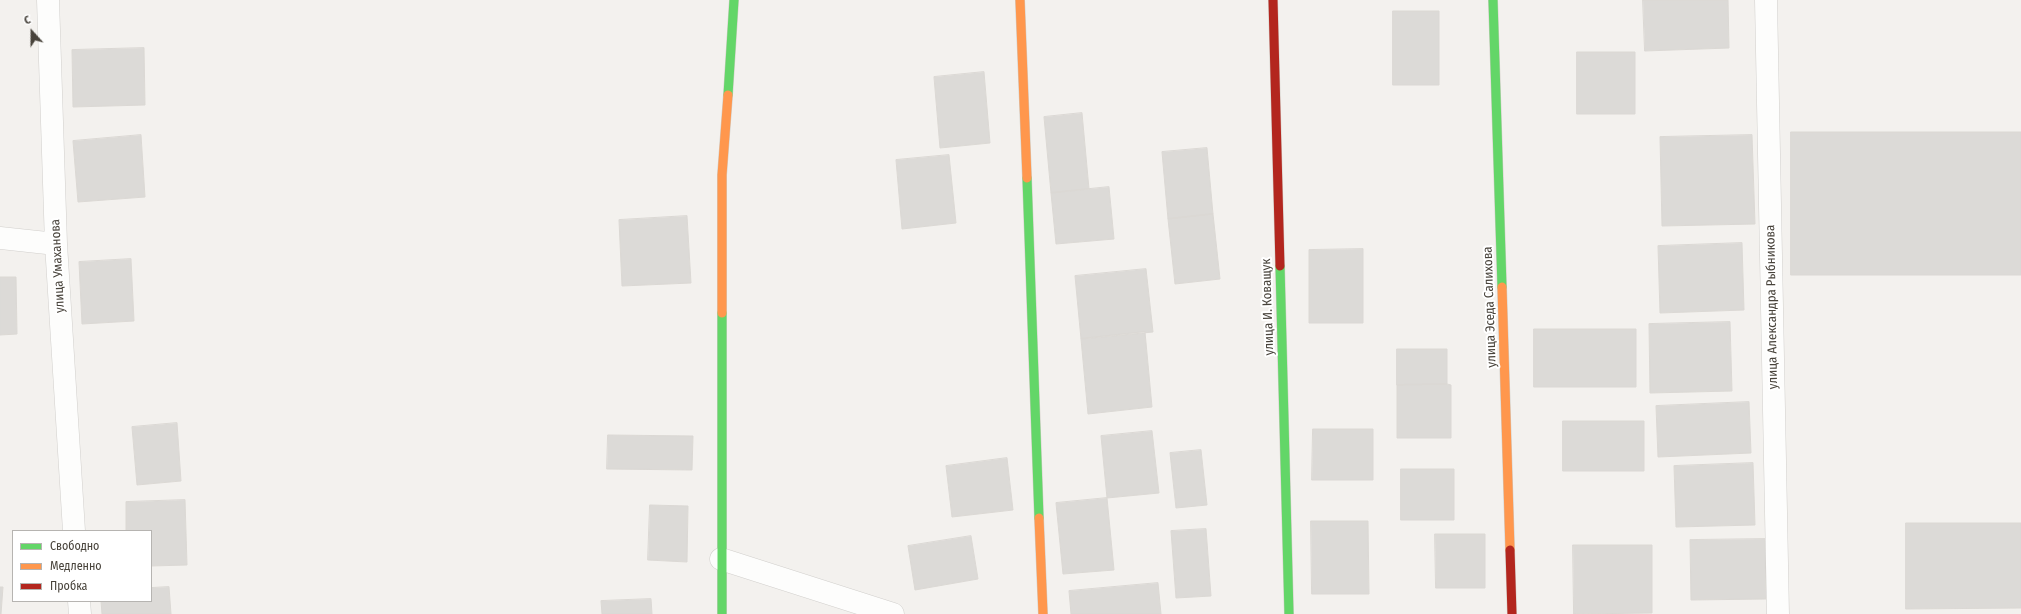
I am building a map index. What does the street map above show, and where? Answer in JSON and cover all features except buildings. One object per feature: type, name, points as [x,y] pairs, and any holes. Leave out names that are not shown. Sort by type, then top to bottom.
[{"type":"street","name":"улица Умаханова","points":[[48,0],[56,244],[74,530]]},
{"type":"street","points":[[722,614],[722,175],[734,0]]},
{"type":"street","points":[[1020,0],[1043,614]]},
{"type":"street","name":"улица И. Коващук","points":[[1273,0],[1289,614]]},
{"type":"street","name":"улица Эседа Салихова","points":[[1493,0],[1512,614]]},
{"type":"street","name":"улица Александра Рыбникова","points":[[1766,0],[1778,614]]},
{"type":"street","points":[[0,238],[56,244]]},
{"type":"street","points":[[721,559],[893,614]]},
{"type":"street","points":[[79,602],[80,614]]},
{"type":"traffic: fast","points":[[728,95],[734,0]]},
{"type":"traffic: fast","points":[[1493,0],[1502,287]]},
{"type":"traffic: fast","points":[[1027,178],[1039,518]]},
{"type":"traffic: fast","points":[[1280,266],[1289,614]]},
{"type":"traffic: fast","points":[[722,313],[722,614]]},
{"type":"traffic: slow","points":[[1020,0],[1027,178]]},
{"type":"traffic: slow","points":[[722,313],[722,175],[728,95]]},
{"type":"traffic: slow","points":[[1502,287],[1510,550]]},
{"type":"traffic: slow","points":[[1039,518],[1043,614]]},
{"type":"traffic: jam","points":[[1273,0],[1280,266]]},
{"type":"traffic: jam","points":[[1510,550],[1512,614]]}]
